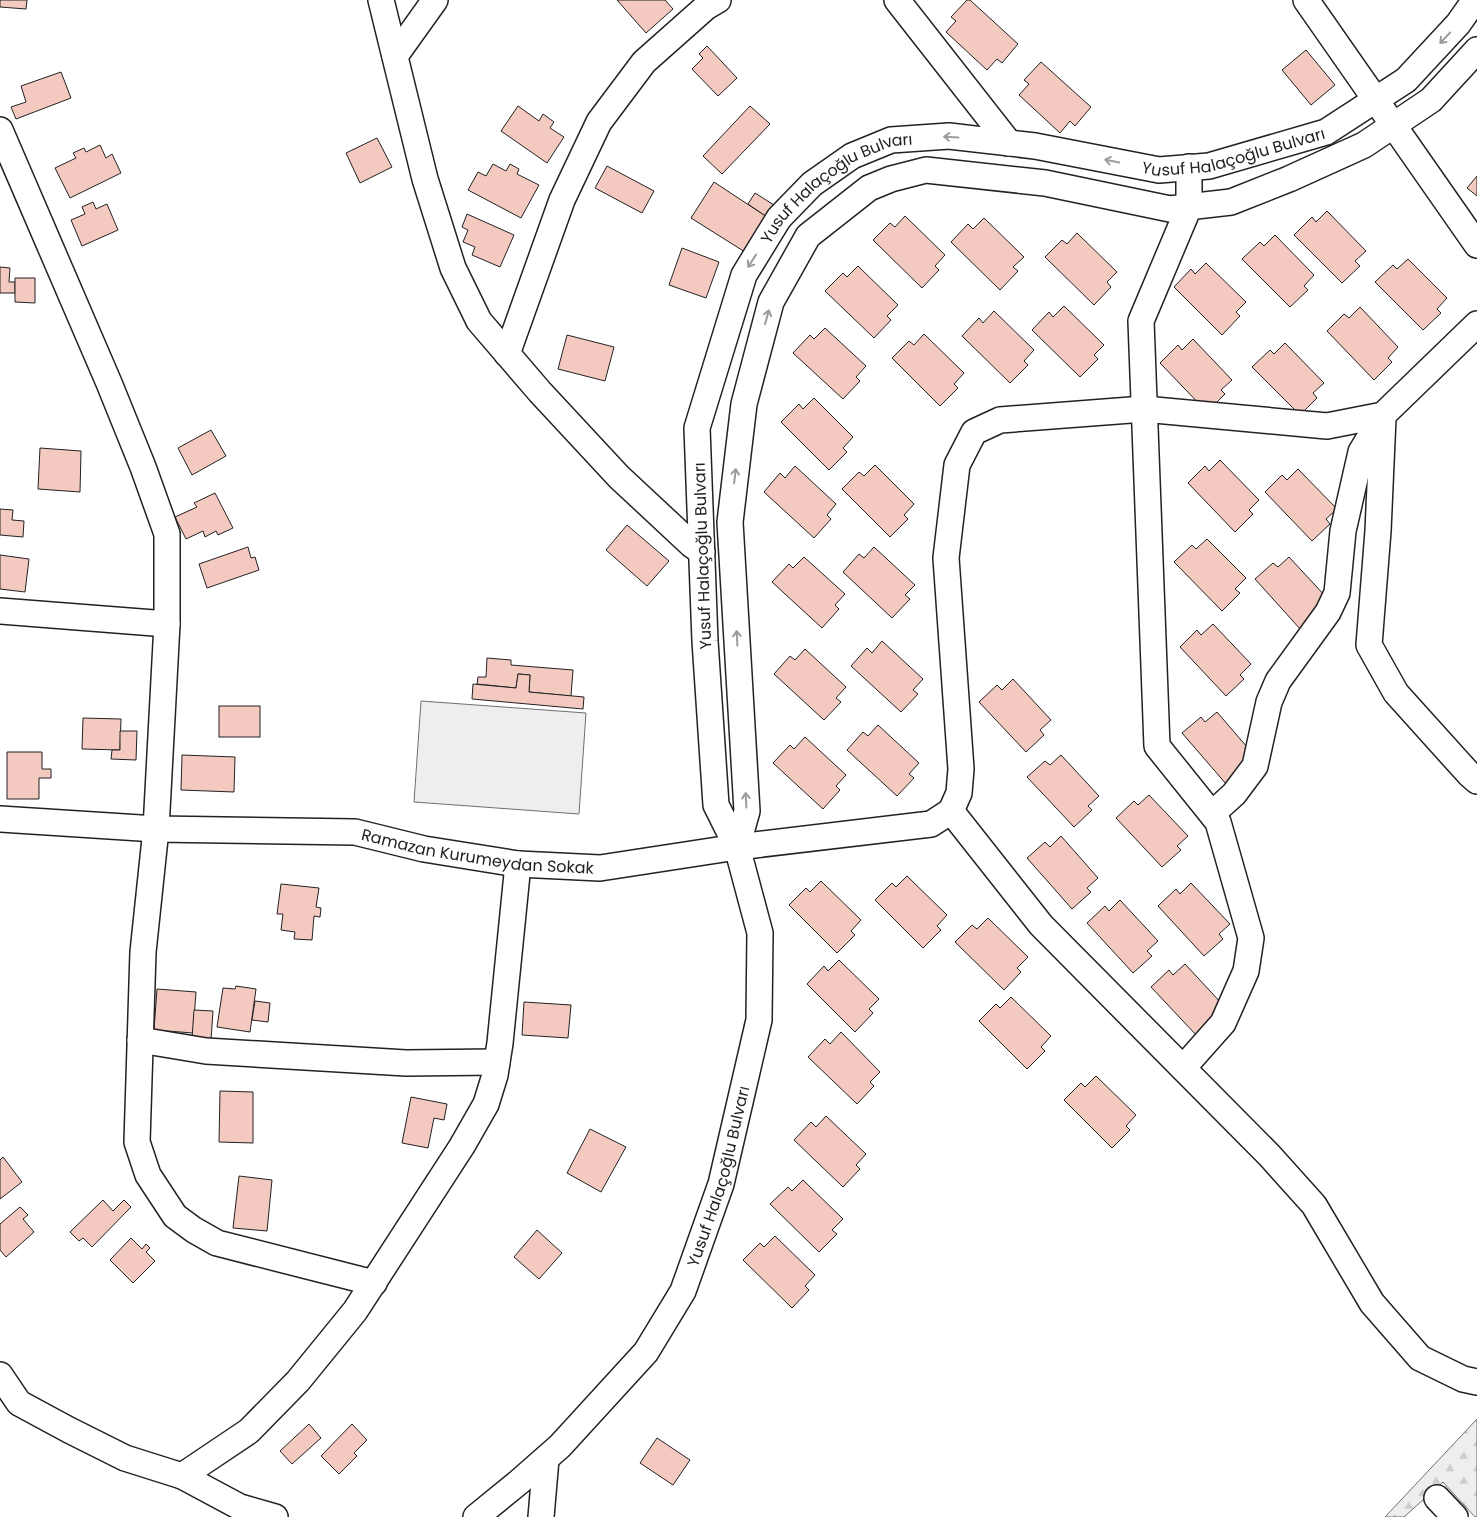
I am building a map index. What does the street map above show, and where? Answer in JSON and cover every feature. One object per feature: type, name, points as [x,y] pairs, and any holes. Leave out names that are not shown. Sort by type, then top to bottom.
[{"type":"street","points":[[381,0],[425,179],[453,268],[479,321],[540,392],[619,477],[692,545],[702,552]]},
{"type":"street","points":[[395,56],[435,0]]},
{"type":"street","points":[[507,354],[562,200],[599,122],[644,62],[706,7],[718,0]]},
{"type":"street","points":[[897,0],[1009,143]]},
{"type":"street","points":[[1307,0],[1477,245]]},
{"type":"street","name":"Yusuf Halaçoğlu Bulvarı","points":[[476,1517],[560,1446],[646,1352],[683,1291],[721,1184],[759,1020],[760,933],[738,847],[716,805],[697,428],[744,275],[779,218],[820,178],[852,156],[892,140],[950,136],[1035,146],[1159,170],[1209,166],[1326,132],[1406,80],[1458,24],[1475,0]]},
{"type":"street","name":"Yusuf Halaçoğlu Bulvarı","points":[[738,847],[747,811],[730,532],[731,512],[744,404],[771,302],[808,236],[869,188],[891,179],[926,170],[1045,183],[1170,209],[1231,202],[1290,179],[1364,145],[1431,100],[1477,50]]},
{"type":"street","points":[[0,130],[109,383],[143,467],[167,534],[167,624],[156,829],[142,952],[137,1142],[148,1176],[175,1216],[194,1230],[217,1243],[374,1283]]},
{"type":"street","points":[[1183,1068],[1223,1023],[1246,972],[1251,938],[1218,822],[1157,746],[1141,321],[1189,207],[1189,167]]},
{"type":"street","points":[[1212,814],[1234,794],[1255,766],[1269,702],[1278,682],[1328,612],[1337,593],[1343,531],[1361,452],[1383,415],[1477,324]]},
{"type":"street","points":[[1383,415],[1327,426],[1144,409],[1000,420],[974,432],[957,465],[946,558],[961,769],[959,793],[951,811],[1041,925],[1270,1156],[1314,1205],[1372,1304],[1420,1358],[1463,1379],[1477,1382]]},
{"type":"street","points":[[1383,415],[1378,531],[1368,645],[1396,693],[1469,774],[1477,780]]},
{"type":"street","points":[[0,611],[167,624]]},
{"type":"street","name":"Ramazan Kurumeydan Sokak","points":[[0,820],[156,829],[355,832],[424,849],[518,864],[600,868],[738,847],[931,824],[951,811]]},
{"type":"street","points":[[182,1476],[249,1431],[298,1380],[355,1310],[374,1283],[462,1146],[486,1104],[497,1062],[502,1031],[518,864]]},
{"type":"street","points":[[140,1040],[206,1051],[406,1063],[497,1062]]},
{"type":"street","points":[[0,1374],[19,1403],[69,1430],[125,1458],[182,1476],[240,1507],[275,1517]]},
{"type":"street","points":[[542,1517],[546,1459]]},
{"type":"street","points":[[1437,1498],[1455,1517]]},
{"type":"green space","points":[[421,701],[586,713],[579,814],[414,802]]},
{"type":"green space","points":[[1477,1419],[1477,1517],[1443,1482],[1404,1517],[1385,1517]]},
{"type":"building","points":[[0,0],[27,0],[26,9],[0,7]]},
{"type":"building","points":[[617,0],[665,0],[673,9],[646,33]]},
{"type":"building","points":[[967,0],[970,0],[1018,44],[1002,63],[997,59],[987,70],[946,32],[956,21],[951,17]]},
{"type":"building","points":[[707,46],[737,78],[718,96],[692,69],[703,58],[699,54]]},
{"type":"building","points":[[1306,50],[1335,85],[1311,105],[1282,70]]},
{"type":"building","points":[[1041,62],[1091,107],[1075,126],[1070,121],[1060,133],[1019,95],[1029,84],[1024,80]]},
{"type":"building","points":[[61,72],[71,98],[16,119],[11,107],[26,102],[21,86]]},
{"type":"building","points":[[518,106],[539,121],[543,114],[554,122],[550,128],[564,137],[547,163],[501,131]]},
{"type":"building","points":[[750,106],[770,124],[722,174],[703,156]]},
{"type":"building","points":[[377,138],[392,167],[360,183],[346,153]]},
{"type":"building","points":[[100,145],[106,158],[112,154],[121,173],[70,198],[55,168],[76,158],[73,153],[84,148],[86,152]]},
{"type":"building","points":[[493,164],[506,171],[510,164],[519,169],[517,174],[539,185],[521,218],[468,190],[478,172],[486,176]]},
{"type":"building","points":[[607,166],[654,191],[642,213],[595,188]]},
{"type":"building","points":[[1477,176],[1477,196],[1467,188]]},
{"type":"building","points":[[714,182],[767,217],[745,252],[691,218]]},
{"type":"building","points":[[755,193],[774,205],[767,217],[748,204]]},
{"type":"building","points":[[93,202],[96,209],[107,204],[118,230],[82,246],[71,220],[85,214],[82,207]]},
{"type":"building","points":[[1327,211],[1366,251],[1355,261],[1360,266],[1342,283],[1294,235],[1312,217],[1316,222]]},
{"type":"building","points":[[467,214],[514,235],[500,267],[472,255],[475,247],[463,242],[468,230],[462,227]]},
{"type":"building","points":[[905,216],[945,255],[935,266],[939,270],[922,288],[873,240],[890,223],[895,227]]},
{"type":"building","points":[[984,218],[1024,257],[1013,267],[1018,271],[1000,290],[951,242],[968,224],[973,229]]},
{"type":"building","points":[[1077,233],[1117,272],[1107,282],[1111,287],[1094,305],[1045,257],[1062,240],[1067,244]]},
{"type":"building","points":[[1275,235],[1314,275],[1304,286],[1308,290],[1290,307],[1242,259],[1260,242],[1264,246]]},
{"type":"building","points":[[682,248],[719,262],[706,298],[669,285]]},
{"type":"building","points":[[1408,259],[1447,298],[1437,309],[1441,313],[1423,330],[1375,282],[1393,265],[1397,269]]},
{"type":"building","points":[[1206,263],[1246,302],[1236,312],[1240,316],[1222,335],[1174,287],[1191,269],[1195,274]]},
{"type":"building","points":[[858,266],[898,305],[887,316],[891,320],[874,338],[825,291],[843,273],[847,277]]},
{"type":"building","points":[[0,267],[10,268],[9,282],[15,282],[15,293],[0,293]]},
{"type":"building","points":[[15,278],[35,278],[35,303],[15,302]]},
{"type":"building","points":[[1064,306],[1104,345],[1094,355],[1098,359],[1080,377],[1032,330],[1049,312],[1053,317]]},
{"type":"building","points":[[1360,307],[1398,347],[1388,358],[1392,362],[1374,380],[1327,331],[1344,314],[1349,318]]},
{"type":"building","points":[[994,311],[1034,350],[1024,361],[1028,365],[1010,383],[962,336],[979,318],[983,323]]},
{"type":"building","points":[[825,328],[866,366],[856,377],[860,381],[843,399],[793,353],[810,335],[814,339]]},
{"type":"building","points":[[924,334],[964,373],[954,384],[958,388],[940,406],[892,358],[909,341],[914,345]]},
{"type":"building","points":[[567,335],[614,347],[605,381],[558,369]]},
{"type":"building","points":[[1193,339],[1232,380],[1221,390],[1225,394],[1207,412],[1160,363],[1178,345],[1182,350]]},
{"type":"building","points":[[1285,343],[1324,383],[1313,393],[1317,398],[1300,415],[1252,367],[1270,350],[1274,354]]},
{"type":"building","points":[[814,398],[853,437],[843,448],[847,452],[829,470],[781,422],[799,404],[803,409]]},
{"type":"building","points":[[211,430],[226,456],[192,475],[178,448]]},
{"type":"building","points":[[40,448],[81,451],[80,492],[38,489]]},
{"type":"building","points":[[1220,460],[1259,500],[1249,510],[1253,514],[1235,532],[1188,483],[1205,466],[1209,471]]},
{"type":"building","points":[[875,465],[914,504],[904,515],[908,519],[890,537],[842,489],[859,472],[864,476]]},
{"type":"building","points":[[795,466],[836,504],[827,515],[831,519],[814,538],[764,492],[780,473],[785,478]]},
{"type":"building","points":[[1298,469],[1337,509],[1326,519],[1330,524],[1312,541],[1265,492],[1282,475],[1287,480]]},
{"type":"building","points":[[215,493],[233,528],[218,535],[216,531],[205,537],[203,531],[186,539],[175,517],[197,507],[194,503]]},
{"type":"building","points":[[0,509],[13,510],[12,520],[24,521],[23,537],[0,535]]},
{"type":"building","points":[[627,525],[669,561],[647,586],[606,550]]},
{"type":"building","points":[[1207,539],[1246,578],[1235,589],[1240,593],[1222,611],[1174,562],[1192,545],[1196,549]]},
{"type":"building","points":[[248,547],[251,558],[255,557],[259,570],[207,588],[199,564]]},
{"type":"building","points":[[874,547],[915,585],[905,595],[910,599],[892,618],[843,572],[859,554],[864,558]]},
{"type":"building","points":[[0,555],[29,559],[25,592],[0,589]]},
{"type":"building","points":[[804,557],[845,594],[835,605],[839,609],[822,628],[772,582],[789,564],[793,568]]},
{"type":"building","points":[[1289,557],[1327,598],[1301,630],[1255,579],[1273,563],[1278,567]]},
{"type":"building","points":[[1213,624],[1251,664],[1240,675],[1244,679],[1226,696],[1180,647],[1197,630],[1201,635]]},
{"type":"building","points":[[882,641],[923,679],[913,690],[918,694],[901,712],[851,666],[867,648],[872,653]]},
{"type":"building","points":[[805,649],[846,687],[836,698],[841,702],[824,720],[774,674],[790,656],[795,660]]},
{"type":"building","points":[[487,658],[511,660],[511,665],[573,670],[571,696],[529,692],[530,675],[518,674],[516,688],[477,684],[478,677],[486,677]]},
{"type":"building","points":[[518,674],[530,675],[529,692],[584,697],[583,709],[472,699],[473,684],[516,688]]},
{"type":"building","points":[[1013,679],[1051,720],[1040,730],[1044,735],[1026,752],[979,702],[997,685],[1002,690]]},
{"type":"building","points":[[219,706],[260,706],[260,737],[219,737]]},
{"type":"building","points":[[1217,712],[1253,754],[1227,785],[1182,733],[1201,717],[1205,722]]},
{"type":"building","points":[[83,718],[121,719],[120,750],[82,749]]},
{"type":"building","points":[[878,725],[919,763],[909,774],[914,778],[897,796],[847,750],[863,732],[868,736]]},
{"type":"building","points":[[120,731],[137,731],[136,760],[111,759],[112,750],[120,750]]},
{"type":"building","points":[[805,737],[846,775],[836,786],[840,790],[823,809],[773,763],[790,745],[794,749]]},
{"type":"building","points":[[7,752],[42,752],[42,769],[51,769],[51,778],[39,778],[39,799],[7,799]]},
{"type":"building","points":[[182,755],[235,757],[234,792],[181,790]]},
{"type":"building","points":[[1061,755],[1099,796],[1088,806],[1092,810],[1074,827],[1027,777],[1045,761],[1050,765]]},
{"type":"building","points":[[1149,795],[1188,836],[1177,846],[1181,850],[1162,867],[1116,818],[1134,801],[1138,805]]},
{"type":"building","points":[[1061,836],[1098,878],[1087,888],[1091,892],[1072,909],[1027,858],[1045,842],[1050,847]]},
{"type":"building","points":[[907,876],[947,915],[937,926],[941,930],[923,948],[875,900],[892,883],[896,887]]},
{"type":"building","points":[[821,881],[861,920],[851,931],[855,935],[837,953],[789,905],[806,888],[810,892]]},
{"type":"building","points":[[1191,883],[1230,924],[1219,934],[1223,939],[1204,956],[1158,906],[1176,889],[1180,894]]},
{"type":"building","points":[[281,884],[319,888],[316,907],[321,908],[320,917],[314,916],[312,940],[294,939],[295,932],[281,930],[283,914],[277,914]]},
{"type":"building","points":[[1120,900],[1158,941],[1147,951],[1152,956],[1133,973],[1087,923],[1105,906],[1109,911]]},
{"type":"building","points":[[988,918],[1028,957],[1017,968],[1021,972],[1004,990],[955,942],[972,925],[977,929]]},
{"type":"building","points":[[839,960],[879,999],[869,1009],[873,1013],[855,1032],[807,984],[824,966],[828,971]]},
{"type":"building","points":[[1185,964],[1223,1005],[1212,1015],[1216,1019],[1198,1037],[1151,987],[1169,970],[1173,975]]},
{"type":"building","points":[[236,986],[256,989],[250,1032],[217,1027],[223,988],[235,989]]},
{"type":"building","points":[[157,989],[196,992],[193,1033],[154,1030]]},
{"type":"building","points":[[1011,997],[1051,1036],[1041,1047],[1045,1051],[1027,1069],[979,1021],[996,1004],[1000,1008]]},
{"type":"building","points":[[255,1001],[270,1003],[268,1022],[252,1020]]},
{"type":"building","points":[[524,1002],[571,1005],[568,1038],[522,1035]]},
{"type":"building","points":[[194,1010],[213,1011],[211,1040],[192,1039]]},
{"type":"building","points":[[841,1032],[880,1072],[870,1082],[874,1086],[857,1104],[808,1057],[825,1039],[830,1044]]},
{"type":"building","points":[[1096,1076],[1136,1115],[1126,1126],[1130,1130],[1112,1148],[1064,1100],[1081,1083],[1085,1087]]},
{"type":"building","points":[[220,1091],[253,1092],[253,1143],[219,1142]]},
{"type":"building","points":[[411,1097],[447,1104],[444,1120],[434,1118],[428,1148],[402,1143]]},
{"type":"building","points":[[826,1116],[866,1154],[856,1165],[860,1169],[843,1187],[794,1140],[811,1122],[816,1127]]},
{"type":"building","points":[[590,1129],[626,1147],[601,1192],[567,1173]]},
{"type":"building","points":[[3,1157],[22,1182],[0,1199],[0,1160]]},
{"type":"building","points":[[239,1176],[272,1180],[267,1231],[233,1228]]},
{"type":"building","points":[[803,1180],[843,1219],[832,1230],[837,1234],[819,1252],[770,1204],[788,1187],[792,1191]]},
{"type":"building","points":[[103,1200],[113,1211],[124,1200],[131,1207],[92,1247],[83,1238],[79,1241],[70,1232]]},
{"type":"building","points":[[20,1207],[28,1215],[23,1219],[34,1232],[6,1257],[0,1250],[0,1224]]},
{"type":"building","points":[[537,1230],[562,1253],[539,1279],[514,1257]]},
{"type":"building","points":[[775,1236],[815,1275],[805,1286],[809,1290],[792,1308],[743,1260],[760,1243],[764,1247]]},
{"type":"building","points":[[131,1238],[142,1249],[146,1244],[150,1248],[146,1252],[155,1261],[133,1283],[110,1260]]},
{"type":"building","points":[[309,1424],[321,1438],[292,1464],[280,1451]]},
{"type":"building","points":[[352,1424],[367,1440],[354,1453],[357,1456],[339,1474],[321,1456]]},
{"type":"building","points":[[657,1438],[690,1460],[673,1485],[640,1463]]}]
